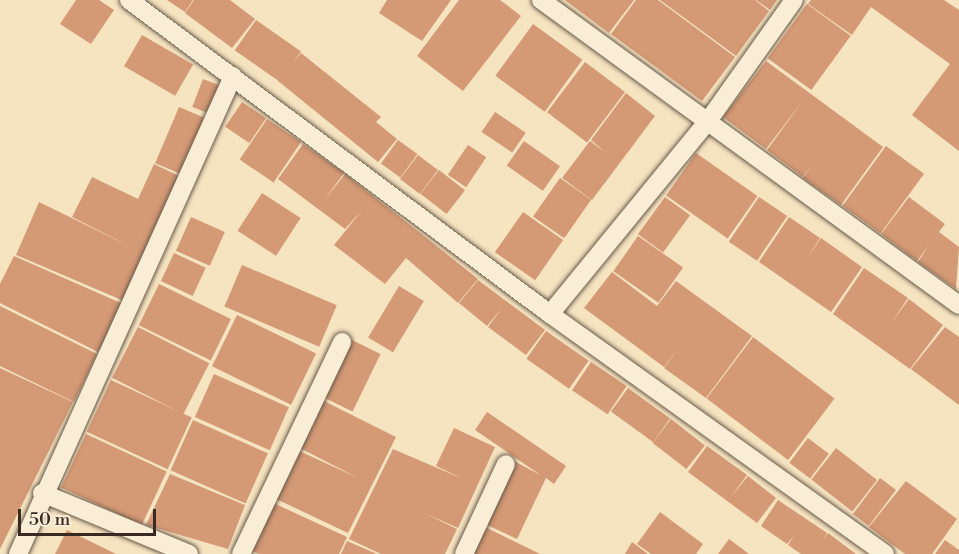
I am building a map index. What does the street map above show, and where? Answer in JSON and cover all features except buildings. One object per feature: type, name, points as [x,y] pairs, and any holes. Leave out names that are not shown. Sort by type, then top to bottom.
[{"type":"street","points":[[129,0],[550,314],[885,554]]},
{"type":"street","points":[[541,0],[959,305]]},
{"type":"street","points":[[550,314],[708,121],[794,0]]},
{"type":"street","points":[[18,554],[42,493],[233,76]]},
{"type":"street","points":[[241,554],[342,342]]},
{"type":"street","points":[[464,554],[506,464]]},
{"type":"street","points":[[42,493],[189,554]]}]
